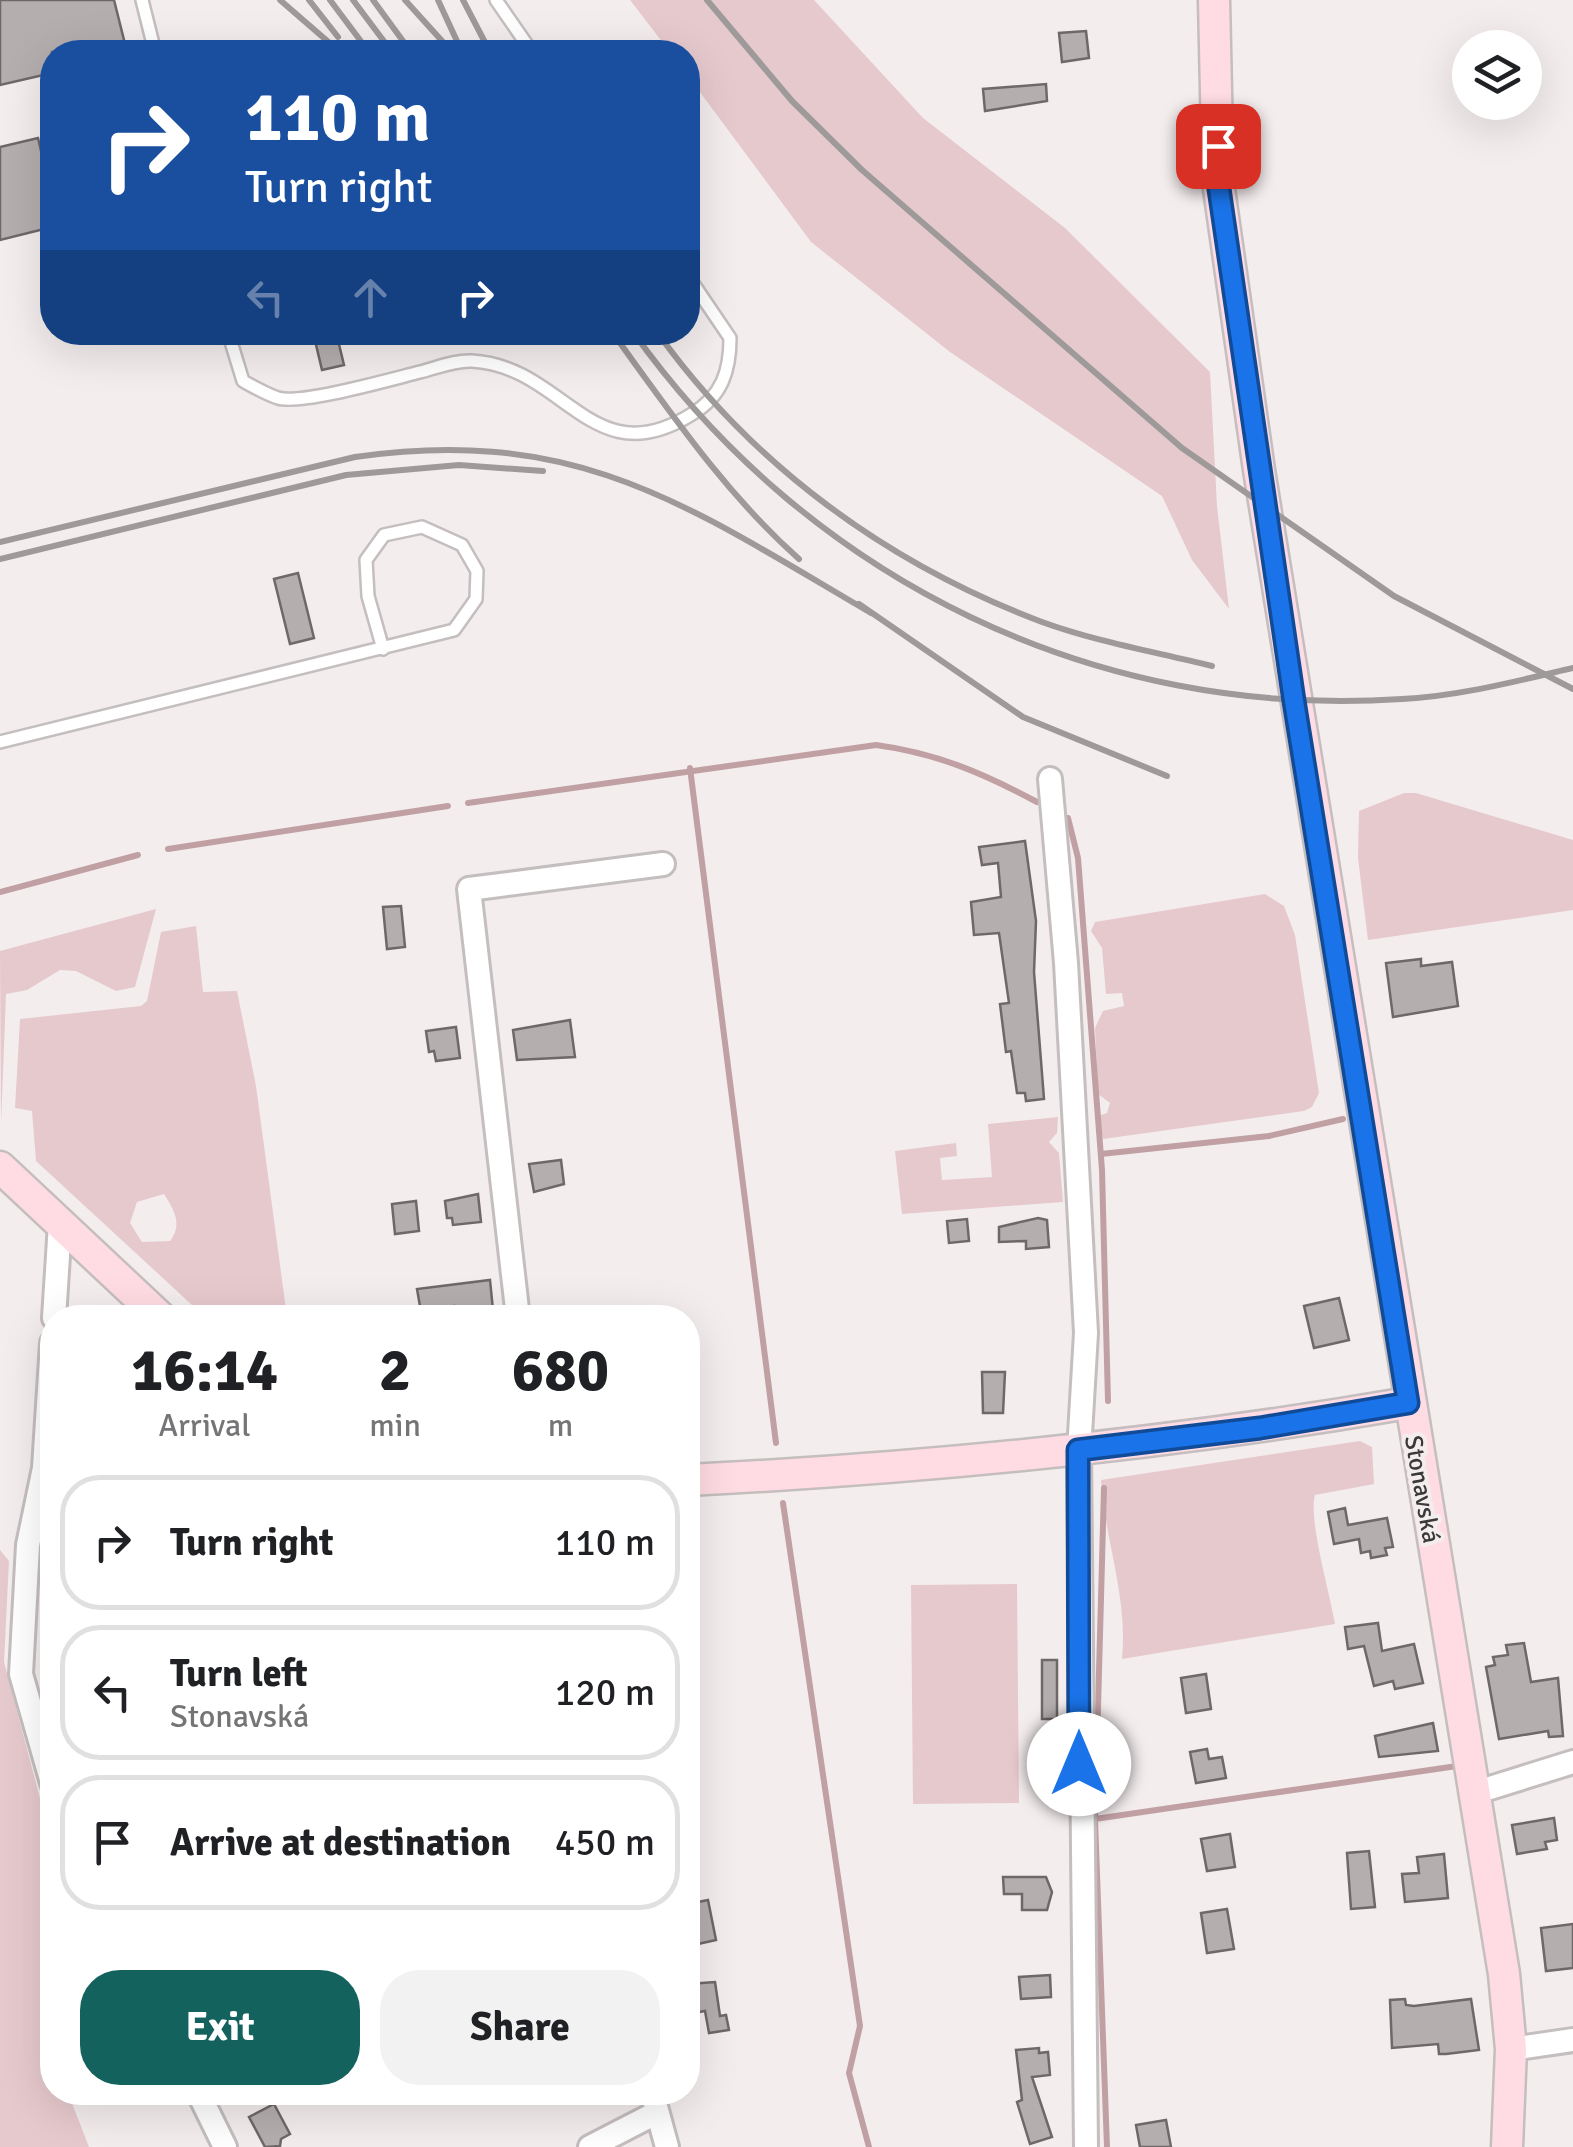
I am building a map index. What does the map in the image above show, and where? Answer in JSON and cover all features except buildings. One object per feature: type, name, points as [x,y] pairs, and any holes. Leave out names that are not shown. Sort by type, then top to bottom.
[{"type":"street","name":"Stonavská","points":[[1214,0],[1218,182],[1294,701],[1504,1974],[1511,2048],[1506,2147]]},
{"type":"street","points":[[1050,779],[1066,963],[1086,1333],[1078,1450],[1086,2147]]},
{"type":"street","points":[[517,1305],[469,889],[662,864]]},
{"type":"street","points":[[0,1167],[147,1305]]},
{"type":"street","points":[[55,1305],[60,1224]]},
{"type":"street","points":[[700,1479],[1078,1450],[1260,1428],[1408,1403]]},
{"type":"street","points":[[40,1515],[28,1545],[21,1674],[40,1741]]},
{"type":"street","points":[[1474,1793],[1573,1762]]},
{"type":"street","points":[[1511,2048],[1573,2040]]},
{"type":"street","points":[[204,2105],[225,2147]]},
{"type":"street","points":[[590,2147],[651,2105]]},
{"type":"street","points":[[655,2105],[667,2147]]},
{"type":"lane","points":[[142,0],[152,40]]},
{"type":"lane","points":[[496,0],[524,40]]},
{"type":"lane","points":[[232,345],[243,382],[282,400],[467,361],[520,372],[589,418],[628,436],[645,436],[697,411],[725,380],[730,338],[700,294]]},
{"type":"lane","points":[[0,742],[383,649],[454,630],[476,599],[477,571],[462,545],[422,527],[384,534],[366,560],[368,596],[383,649]]},
{"type":"shaded area","points":[[630,0],[814,0],[923,118],[1065,228],[1210,372],[1217,506],[1229,609],[1192,560],[1162,496],[950,352],[811,242],[700,92],[700,40],[661,40]]},
{"type":"shaded area","points":[[1404,793],[1416,793],[1573,840],[1573,910],[1368,940],[1358,858],[1359,811]]},
{"type":"shaded area","points":[[1265,894],[1284,906],[1295,935],[1319,1093],[1312,1107],[1103,1139],[1098,1116],[1107,1113],[1110,1103],[1098,1094],[1095,1028],[1103,1011],[1124,1006],[1122,993],[1106,994],[1102,948],[1091,931],[1095,922]]},
{"type":"shaded area","points":[[156,909],[135,987],[116,991],[76,971],[60,970],[27,990],[6,994],[1,1124],[0,951]]},
{"type":"shaded area","points":[[196,926],[203,992],[237,991],[256,1086],[285,1305],[192,1305],[36,1161],[32,1111],[15,1108],[20,1019],[141,1006],[147,1001],[161,932]],"holes":[[[164,1194],[176,1217],[170,1241],[142,1242],[130,1223],[137,1202]]]},
{"type":"shaded area","points":[[1058,1117],[1057,1133],[1049,1142],[1059,1153],[1063,1202],[902,1214],[895,1151],[956,1143],[957,1156],[940,1158],[942,1180],[992,1177],[988,1124]]},
{"type":"shaded area","points":[[1360,1441],[1372,1447],[1374,1484],[1315,1495],[1317,1538],[1335,1624],[1122,1659],[1122,1613],[1101,1480]]},
{"type":"shaded area","points":[[0,1550],[9,1561],[4,1662],[40,1798],[40,2105],[73,2105],[89,2147],[0,2147]]},
{"type":"shaded area","points":[[1017,1584],[1019,1803],[913,1804],[911,1585]]},
{"type":"waterway","points":[[468,803],[876,745],[959,766],[1037,802]]},
{"type":"waterway","points":[[690,768],[776,1443]]},
{"type":"waterway","points":[[168,849],[448,806]]},
{"type":"waterway","points":[[1068,818],[1078,858],[1102,1170],[1108,1401]]},
{"type":"waterway","points":[[0,892],[138,855]]},
{"type":"waterway","points":[[1101,1154],[1269,1136],[1343,1119]]},
{"type":"waterway","points":[[1104,1488],[1095,1819],[1107,2147]]},
{"type":"waterway","points":[[783,1503],[860,2026],[849,2073],[869,2147]]},
{"type":"waterway","points":[[1095,1819],[1457,1766]]},
{"type":"railway","points":[[280,0],[326,40]]},
{"type":"railway","points":[[309,0],[338,37]]},
{"type":"railway","points":[[330,0],[360,40]]},
{"type":"railway","points":[[353,0],[383,40]]},
{"type":"railway","points":[[373,0],[402,40]]},
{"type":"railway","points":[[405,0],[441,40]]},
{"type":"railway","points":[[438,0],[456,40]]},
{"type":"railway","points":[[463,0],[484,40]]},
{"type":"railway","points":[[707,0],[792,101],[862,170],[1182,448],[1394,596],[1573,689]]},
{"type":"railway","points":[[622,345],[723,480],[799,559]]},
{"type":"railway","points":[[644,345],[705,420],[785,497],[874,563],[970,617],[1072,658],[1178,686],[1289,699],[1424,697],[1573,668]]},
{"type":"railway","points":[[667,345],[736,426],[780,467],[828,506],[930,571],[1042,622],[1212,666]]},
{"type":"railway","points":[[0,542],[355,457],[434,450],[504,453],[568,464],[628,483],[686,508],[871,613]]},
{"type":"railway","points":[[0,559],[346,475],[459,465],[543,471]]},
{"type":"railway","points":[[859,604],[1023,717],[1167,776]]},
{"type":"route","points":[[1079,1764],[1078,1450],[1260,1428],[1408,1403],[1259,470],[1218,182],[1218,146]]}]
